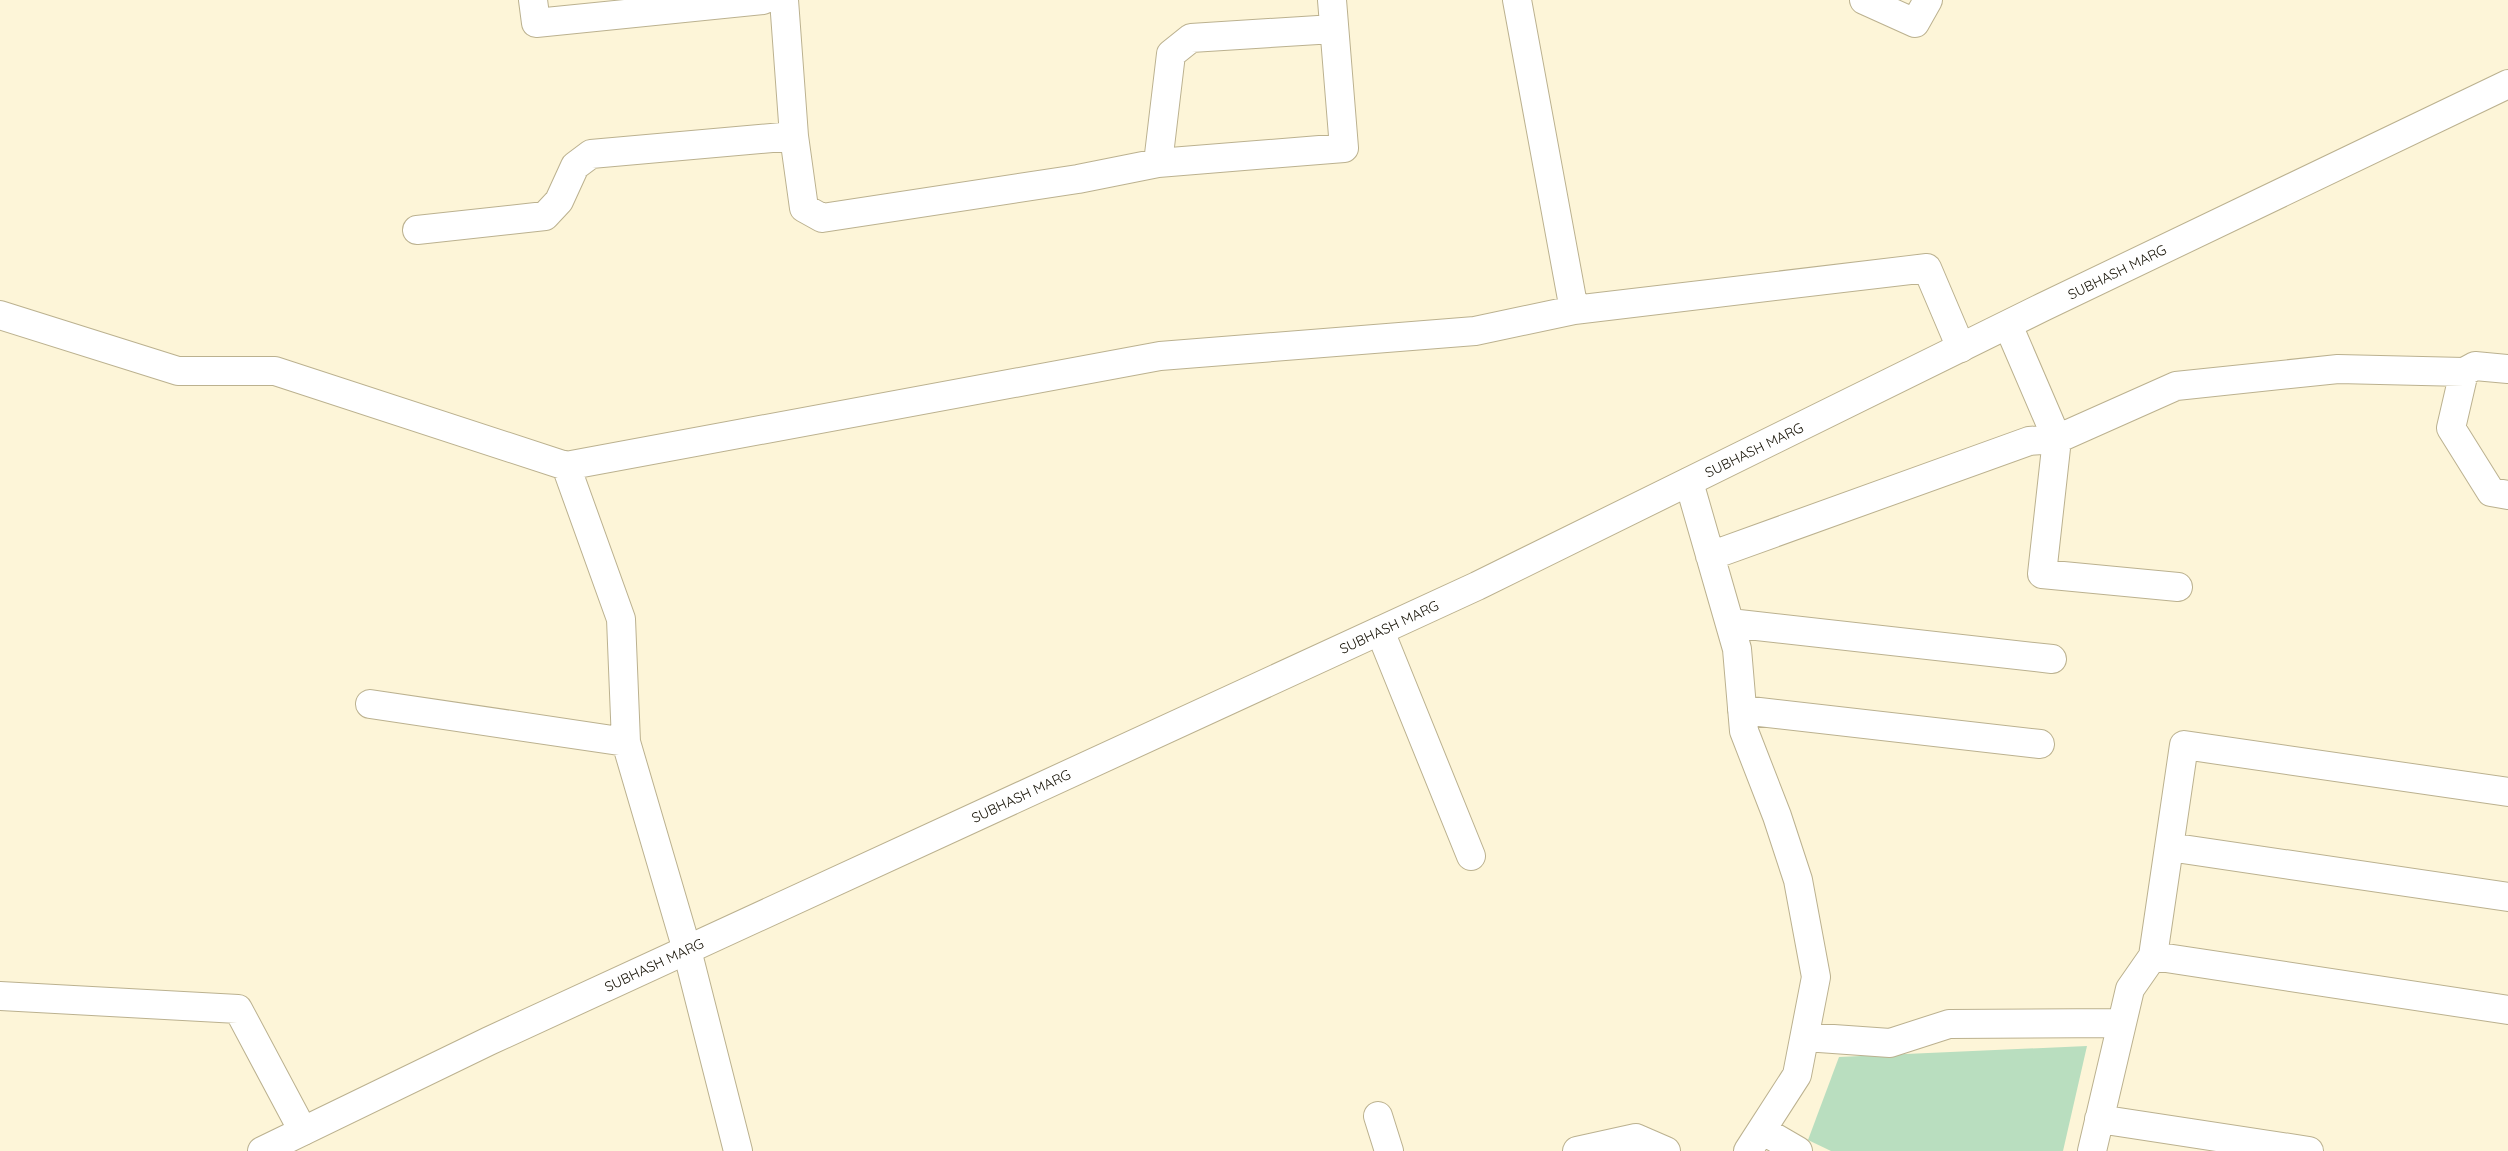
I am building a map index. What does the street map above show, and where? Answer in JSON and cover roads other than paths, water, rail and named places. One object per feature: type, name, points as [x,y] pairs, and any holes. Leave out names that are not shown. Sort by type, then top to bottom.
[{"type":"street","points":[[533,0],[536,23],[764,0]]},
{"type":"street","points":[[784,0],[794,136],[804,208],[822,218],[1078,180],[1158,163],[1344,148],[1332,0]]},
{"type":"street","points":[[1517,0],[1574,310]]},
{"type":"street","points":[[1864,0],[1915,23],[1928,0]]},
{"type":"street","points":[[1158,163],[1171,54],[1191,38],[1334,29]]},
{"type":"street","name":"SUBHASH MARG","points":[[262,1151],[489,1041],[1477,586],[2008,324],[2508,84]]},
{"type":"street","points":[[417,230],[545,216],[559,201],[574,166],[591,154],[794,136]]},
{"type":"street","points":[[0,315],[178,371],[275,371],[566,466],[1160,356],[1475,331],[1574,310],[1927,268],[1961,348]]},
{"type":"street","points":[[2008,324],[2057,439],[2042,574],[2178,587]]},
{"type":"street","points":[[1710,556],[2029,441],[2057,439],[2176,386],[2338,369],[2464,372],[2475,366],[2508,369]]},
{"type":"street","points":[[2464,372],[2451,428],[2491,492],[2508,495]]},
{"type":"street","points":[[566,466],[621,619],[626,742],[687,950],[738,1151]]},
{"type":"street","points":[[1689,482],[1737,649],[1744,730],[1777,816],[1798,880],[1816,977],[1797,1075],[1755,1141],[1798,1151]]},
{"type":"street","points":[[1730,622],[2052,658]]},
{"type":"street","points":[[1380,631],[1470,856]]},
{"type":"street","points":[[370,704],[626,742]]},
{"type":"street","points":[[1742,710],[2040,744]]},
{"type":"street","points":[[2092,1151],[2130,989],[2153,956],[2184,745],[2508,792]]},
{"type":"street","points":[[2170,847],[2508,897]]},
{"type":"street","points":[[2153,956],[2508,1010]]},
{"type":"street","points":[[0,996],[238,1009],[303,1131]]},
{"type":"street","points":[[1805,1037],[1890,1043],[1949,1024],[2122,1023]]},
{"type":"street","points":[[1378,1116],[1389,1151]]},
{"type":"street","points":[[2099,1119],[2309,1151]]},
{"type":"street","points":[[1577,1151],[1636,1138],[1666,1151]]}]
